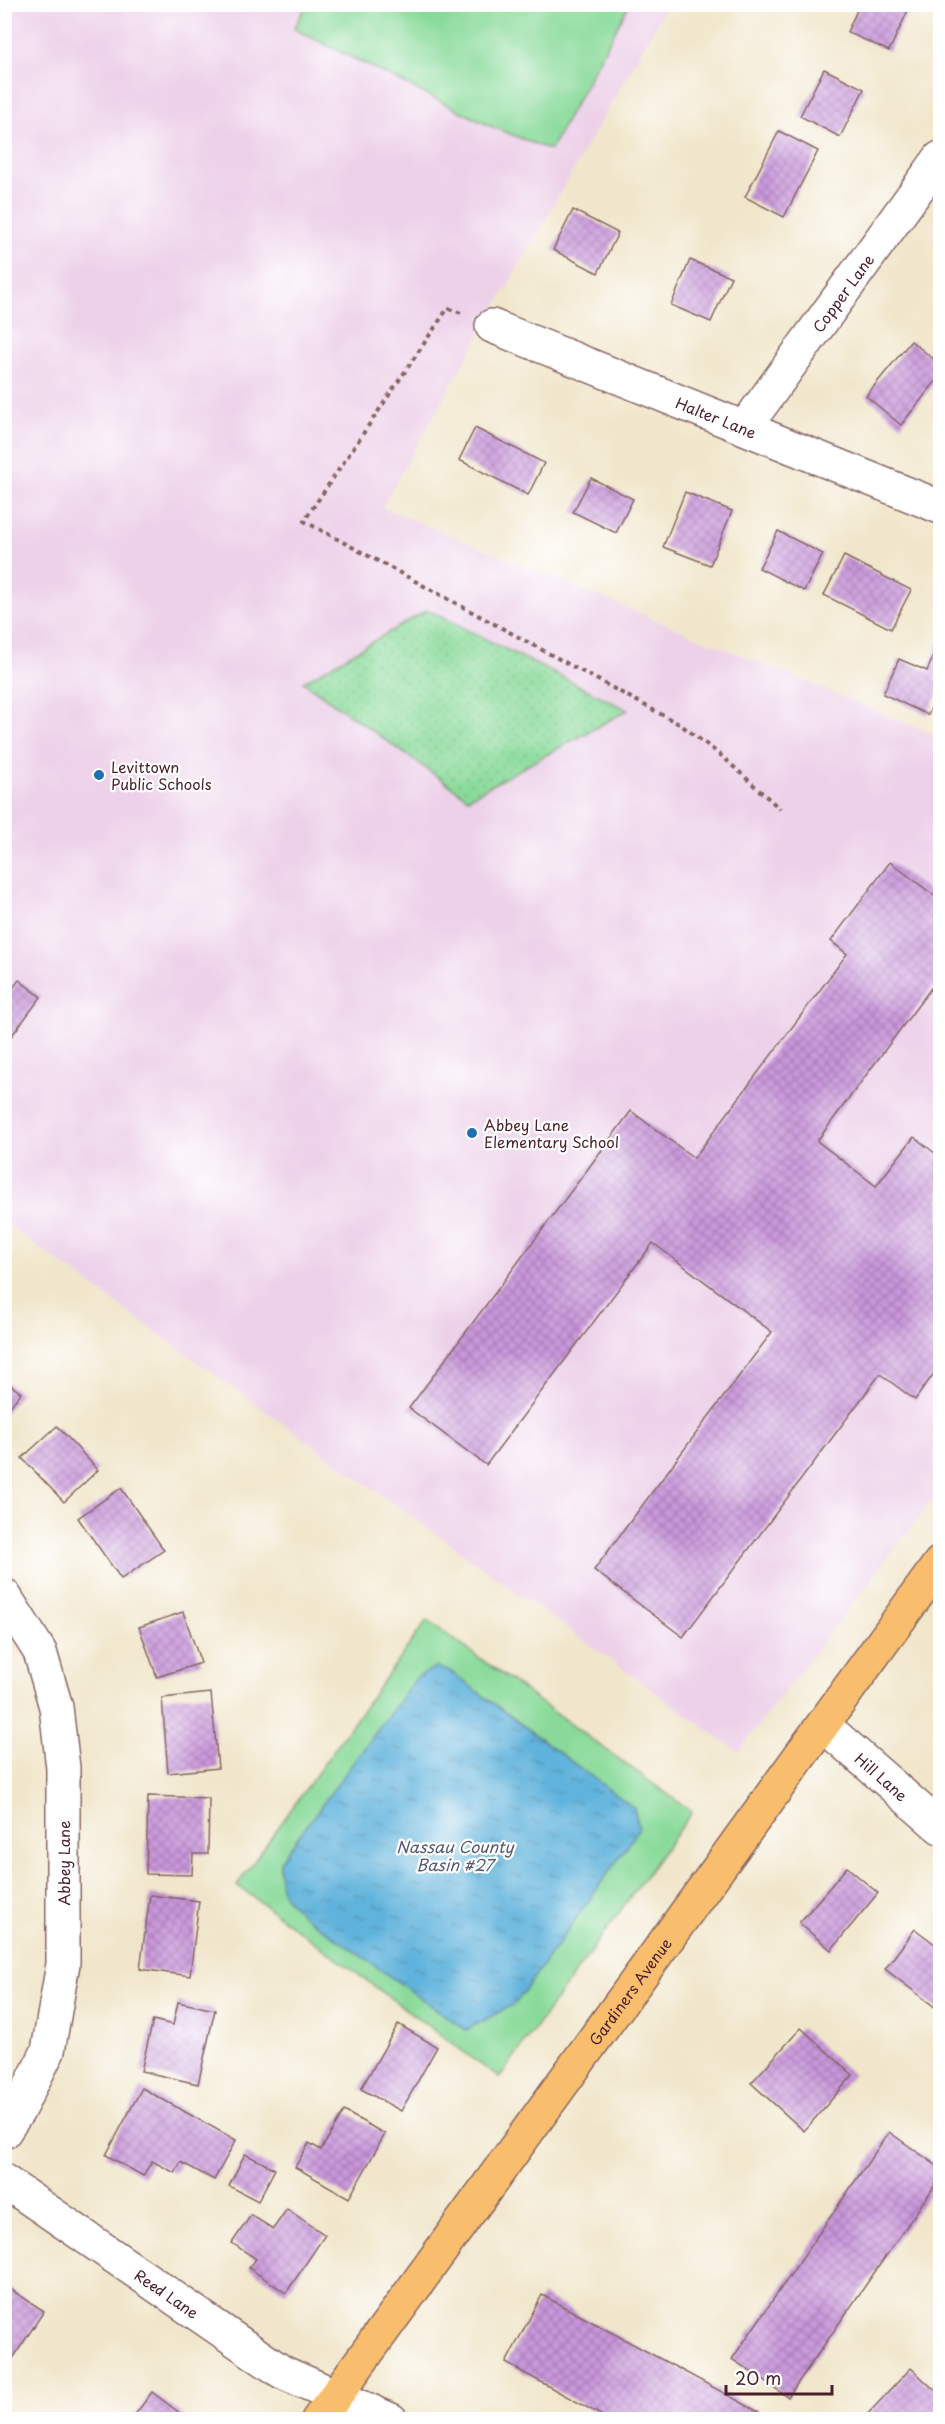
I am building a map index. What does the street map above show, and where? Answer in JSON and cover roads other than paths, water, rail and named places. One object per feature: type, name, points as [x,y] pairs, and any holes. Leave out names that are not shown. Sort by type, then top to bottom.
[{"type":"main road","name":"Gardiners Avenue","points":[[327,2407],[940,1563]]},
{"type":"street","name":"Copper Lane","points":[[746,427],[940,158]]},
{"type":"street","name":"Halter Lane","points":[[492,326],[940,507]]},
{"type":"street","name":"Abbey Lane","points":[[4,1595],[40,1652],[56,1707],[63,1768],[63,1964],[48,2051],[18,2111],[4,2132]]},
{"type":"street","name":"Hill Lane","points":[[823,1725],[940,1827]]},
{"type":"street","name":"Reed Lane","points":[[4,2181],[282,2372],[327,2407],[391,2420]]},
{"type":"water","name":"Nassau County Basin #27","points":[[436,1667],[451,1672],[634,1808],[639,1827],[516,2003],[466,2030],[303,1915],[286,1898],[280,1878],[280,1861],[417,1677]]},
{"type":"place","name":"Levittown Public Schools","points":[[99,775]]},
{"type":"place","name":"Abbey Lane Elementary School","points":[[472,1133]]}]
